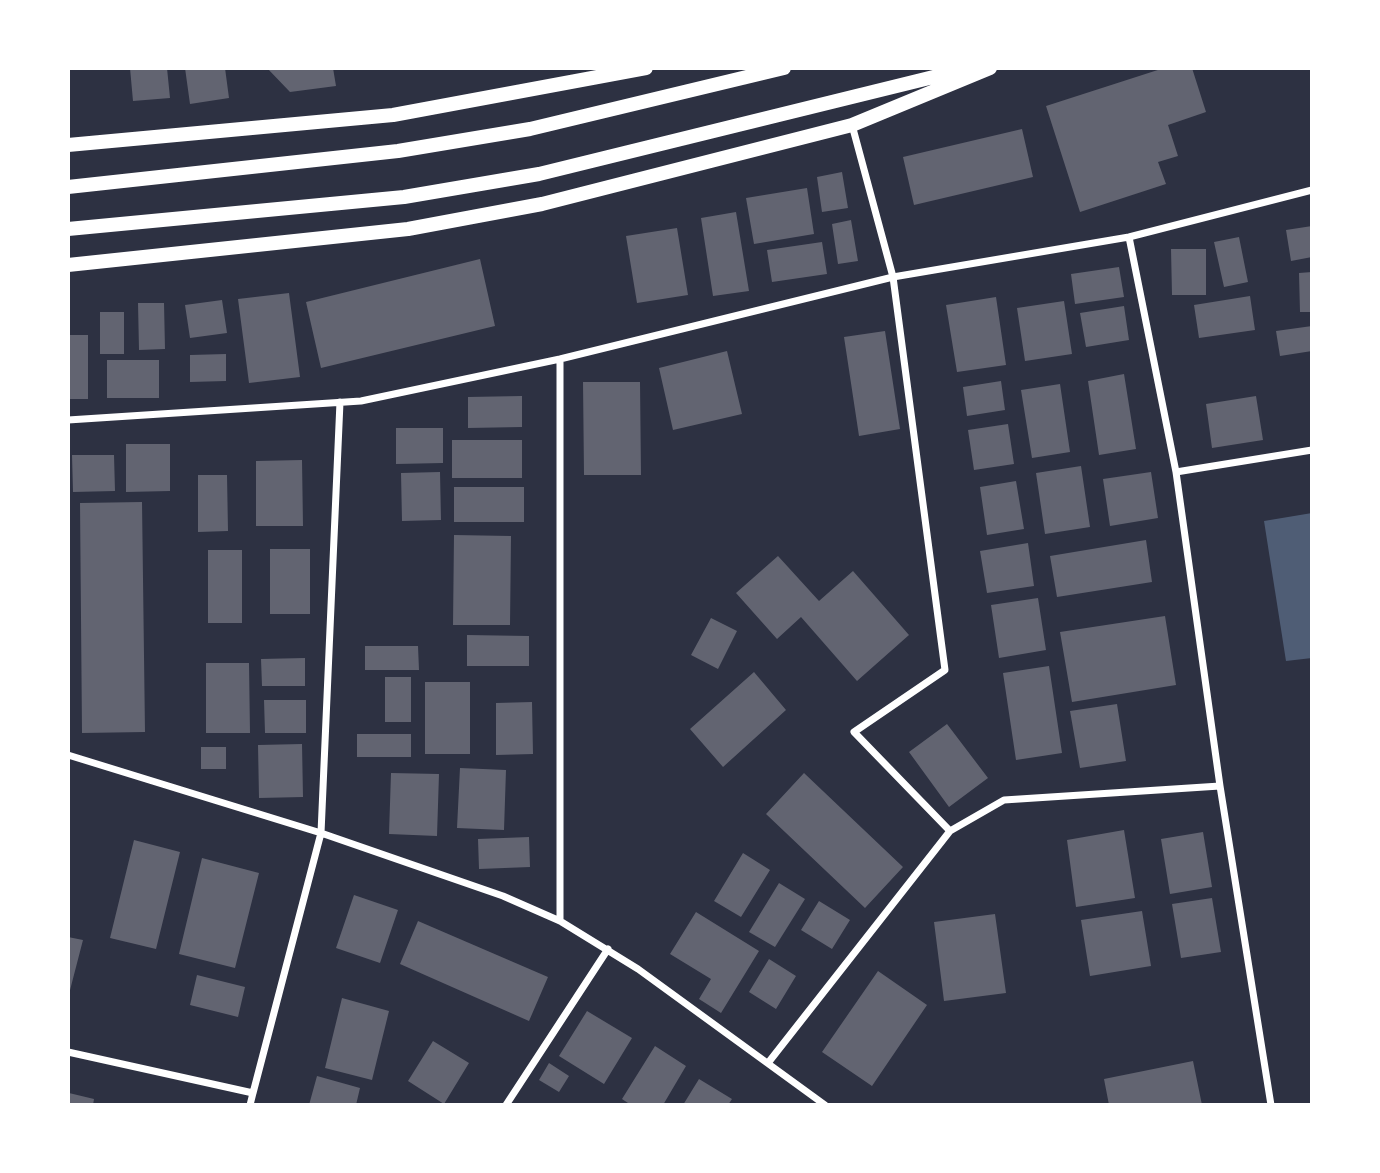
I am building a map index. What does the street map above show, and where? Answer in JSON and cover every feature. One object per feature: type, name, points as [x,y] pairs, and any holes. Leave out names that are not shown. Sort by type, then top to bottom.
[{"type":"main road","points":[[68,145],[393,116],[646,68]]},
{"type":"main road","points":[[68,187],[398,151],[530,129],[784,68]]},
{"type":"main road","points":[[68,229],[404,197],[539,174],[970,68]]},
{"type":"main road","points":[[68,265],[408,229],[542,204],[852,125],[990,68]]},
{"type":"street","points":[[852,125],[893,277],[945,670],[854,732],[950,831]]},
{"type":"street","points":[[68,421],[361,401],[560,359],[893,277],[1129,237],[1312,190]]},
{"type":"street","points":[[1129,237],[1176,472],[1220,786],[1271,1105]]},
{"type":"street","points":[[560,359],[560,921]]},
{"type":"street","points":[[250,1105],[321,834],[340,402]]},
{"type":"street","points":[[1176,472],[1312,450]]},
{"type":"street","points":[[68,755],[321,834],[503,895],[560,921],[608,950],[825,1105]]},
{"type":"street","points":[[768,1063],[950,831],[1004,800],[1220,786]]},
{"type":"street","points":[[506,1105],[608,950]]},
{"type":"street","points":[[68,1052],[253,1093]]},
{"type":"water","points":[[1312,513],[1312,658],[1286,661],[1264,521]]},
{"type":"building","points":[[130,68],[167,68],[170,98],[133,101]]},
{"type":"building","points":[[185,68],[225,68],[229,98],[190,104]]},
{"type":"building","points":[[267,68],[333,68],[336,86],[290,92]]},
{"type":"building","points":[[1164,68],[1192,68],[1206,112],[1168,125],[1178,156],[1158,162],[1166,184],[1080,212],[1046,106]]},
{"type":"building","points":[[1022,129],[1033,177],[914,205],[903,157]]},
{"type":"building","points":[[842,172],[848,208],[822,212],[817,177]]},
{"type":"building","points":[[807,188],[814,234],[754,244],[746,198]]},
{"type":"building","points":[[736,212],[749,291],[713,296],[701,218]]},
{"type":"building","points":[[851,220],[858,261],[838,264],[832,224]]},
{"type":"building","points":[[1312,226],[1312,257],[1291,261],[1286,230]]},
{"type":"building","points":[[677,228],[688,295],[637,303],[626,236]]},
{"type":"building","points":[[1239,237],[1248,282],[1224,287],[1214,242]]},
{"type":"building","points":[[822,242],[827,274],[772,282],[767,250]]},
{"type":"building","points":[[1171,249],[1206,249],[1206,295],[1172,295]]},
{"type":"building","points":[[480,259],[495,326],[321,368],[306,302]]},
{"type":"building","points":[[1119,267],[1124,297],[1075,304],[1071,274]]},
{"type":"building","points":[[1312,272],[1312,312],[1300,312],[1299,273]]},
{"type":"building","points":[[289,293],[300,377],[249,383],[238,299]]},
{"type":"building","points":[[1250,296],[1255,330],[1199,338],[1194,305]]},
{"type":"building","points":[[996,297],[1006,365],[957,372],[946,305]]},
{"type":"building","points":[[222,300],[227,333],[190,338],[185,305]]},
{"type":"building","points":[[1064,301],[1072,354],[1025,361],[1017,308]]},
{"type":"building","points":[[138,303],[164,303],[165,349],[139,350]]},
{"type":"building","points":[[1124,306],[1129,340],[1086,347],[1080,313]]},
{"type":"building","points":[[100,312],[124,312],[124,354],[100,354]]},
{"type":"building","points":[[1312,326],[1312,351],[1280,356],[1276,331]]},
{"type":"building","points":[[885,331],[900,429],[859,436],[844,337]]},
{"type":"building","points":[[68,335],[88,335],[88,399],[68,399]]},
{"type":"building","points":[[727,351],[742,414],[673,430],[659,368]]},
{"type":"building","points":[[226,354],[226,381],[190,382],[190,355]]},
{"type":"building","points":[[107,360],[159,360],[159,398],[107,398]]},
{"type":"building","points":[[1124,374],[1136,449],[1099,455],[1088,381]]},
{"type":"building","points":[[1001,381],[1005,410],[967,416],[963,387]]},
{"type":"building","points":[[583,382],[640,382],[641,475],[584,475]]},
{"type":"building","points":[[1060,384],[1070,452],[1032,458],[1021,390]]},
{"type":"building","points":[[522,396],[522,427],[468,428],[468,397]]},
{"type":"building","points":[[1256,396],[1263,440],[1212,448],[1206,404]]},
{"type":"building","points":[[1008,424],[1014,464],[974,470],[968,430]]},
{"type":"building","points":[[396,428],[443,428],[443,463],[396,464]]},
{"type":"building","points":[[452,440],[522,440],[522,478],[452,478]]},
{"type":"building","points":[[126,444],[170,444],[170,491],[126,492]]},
{"type":"building","points":[[72,455],[114,455],[115,491],[73,492]]},
{"type":"building","points":[[302,460],[303,526],[256,526],[256,461]]},
{"type":"building","points":[[1081,466],[1090,527],[1045,534],[1036,473]]},
{"type":"building","points":[[440,472],[441,520],[402,521],[401,473]]},
{"type":"building","points":[[1151,472],[1158,518],[1110,526],[1103,479]]},
{"type":"building","points":[[198,475],[227,475],[228,531],[198,532]]},
{"type":"building","points":[[1016,481],[1024,529],[987,535],[980,487]]},
{"type":"building","points":[[454,487],[524,487],[524,522],[454,522]]},
{"type":"building","points":[[142,502],[145,732],[82,733],[80,503]]},
{"type":"building","points":[[454,535],[511,536],[510,625],[453,625]]},
{"type":"building","points":[[1146,540],[1152,582],[1057,597],[1050,556]]},
{"type":"building","points":[[1028,543],[1034,586],[987,593],[980,551]]},
{"type":"building","points":[[270,549],[310,549],[310,614],[270,614]]},
{"type":"building","points":[[208,550],[242,550],[242,623],[208,623]]},
{"type":"building","points":[[778,556],[819,601],[853,571],[909,635],[857,681],[801,617],[777,639],[736,593]]},
{"type":"building","points":[[1038,598],[1046,650],[999,658],[991,605]]},
{"type":"building","points":[[1165,616],[1176,685],[1072,702],[1060,632]]},
{"type":"building","points":[[711,618],[737,631],[718,669],[691,655]]},
{"type":"building","points":[[467,635],[529,636],[529,666],[467,666]]},
{"type":"building","points":[[365,646],[418,646],[419,670],[365,670]]},
{"type":"building","points":[[305,658],[305,686],[262,686],[261,659]]},
{"type":"building","points":[[206,663],[249,663],[250,733],[206,733]]},
{"type":"building","points":[[1049,666],[1062,753],[1016,760],[1003,673]]},
{"type":"building","points":[[754,672],[786,710],[723,767],[690,729]]},
{"type":"building","points":[[385,677],[411,677],[411,722],[385,722]]},
{"type":"building","points":[[425,682],[470,682],[470,754],[425,754]]},
{"type":"building","points":[[264,700],[306,700],[306,733],[265,733]]},
{"type":"building","points":[[532,702],[533,754],[496,755],[496,703]]},
{"type":"building","points":[[1117,704],[1126,761],[1080,768],[1070,711]]},
{"type":"building","points":[[947,724],[988,778],[949,807],[909,752]]},
{"type":"building","points":[[357,734],[411,734],[411,757],[357,757]]},
{"type":"building","points":[[302,744],[303,797],[259,798],[258,745]]},
{"type":"building","points":[[201,747],[226,747],[226,769],[201,769]]},
{"type":"building","points":[[460,768],[506,770],[504,830],[457,828]]},
{"type":"building","points":[[391,773],[439,774],[437,836],[389,834]]},
{"type":"building","points":[[804,773],[903,867],[865,908],[766,814]]},
{"type":"building","points":[[1124,830],[1135,898],[1076,907],[1067,840]]},
{"type":"building","points":[[1203,832],[1212,887],[1170,894],[1161,839]]},
{"type":"building","points":[[529,837],[530,867],[479,869],[478,839]]},
{"type":"building","points":[[134,840],[180,852],[156,949],[110,938]]},
{"type":"building","points":[[743,853],[770,870],[741,917],[714,901]]},
{"type":"building","points":[[202,858],[259,873],[235,968],[179,954]]},
{"type":"building","points":[[779,883],[805,899],[775,947],[749,932]]},
{"type":"building","points":[[354,895],[398,910],[380,963],[336,948]]},
{"type":"building","points":[[1212,898],[1221,952],[1181,958],[1172,904]]},
{"type":"building","points":[[819,901],[850,920],[832,949],[801,930]]},
{"type":"building","points":[[1142,911],[1151,966],[1090,976],[1081,920]]},
{"type":"building","points":[[696,912],[759,951],[721,1013],[699,999],[711,979],[670,954]]},
{"type":"building","points":[[995,914],[1006,993],[944,1001],[934,922]]},
{"type":"building","points":[[418,921],[548,977],[529,1021],[400,964]]},
{"type":"building","points":[[68,937],[83,940],[69,994],[68,994]]},
{"type":"building","points":[[769,959],[796,976],[776,1009],[749,992]]},
{"type":"building","points":[[878,971],[927,1005],[872,1086],[822,1052]]},
{"type":"building","points":[[197,975],[245,987],[238,1017],[190,1005]]},
{"type":"building","points":[[342,998],[389,1011],[372,1080],[325,1068]]},
{"type":"building","points":[[587,1011],[632,1038],[604,1084],[559,1056]]},
{"type":"building","points":[[433,1041],[469,1063],[444,1104],[408,1081]]},
{"type":"building","points":[[655,1046],[686,1066],[663,1105],[631,1105],[622,1099]]},
{"type":"building","points":[[1193,1061],[1202,1105],[1109,1105],[1104,1079]]},
{"type":"building","points":[[549,1063],[569,1076],[559,1092],[539,1080]]},
{"type":"building","points":[[317,1076],[360,1088],[356,1105],[309,1105]]},
{"type":"building","points":[[699,1079],[732,1099],[728,1105],[683,1105]]},
{"type":"building","points":[[69,1093],[94,1099],[93,1105],[68,1105]]}]
